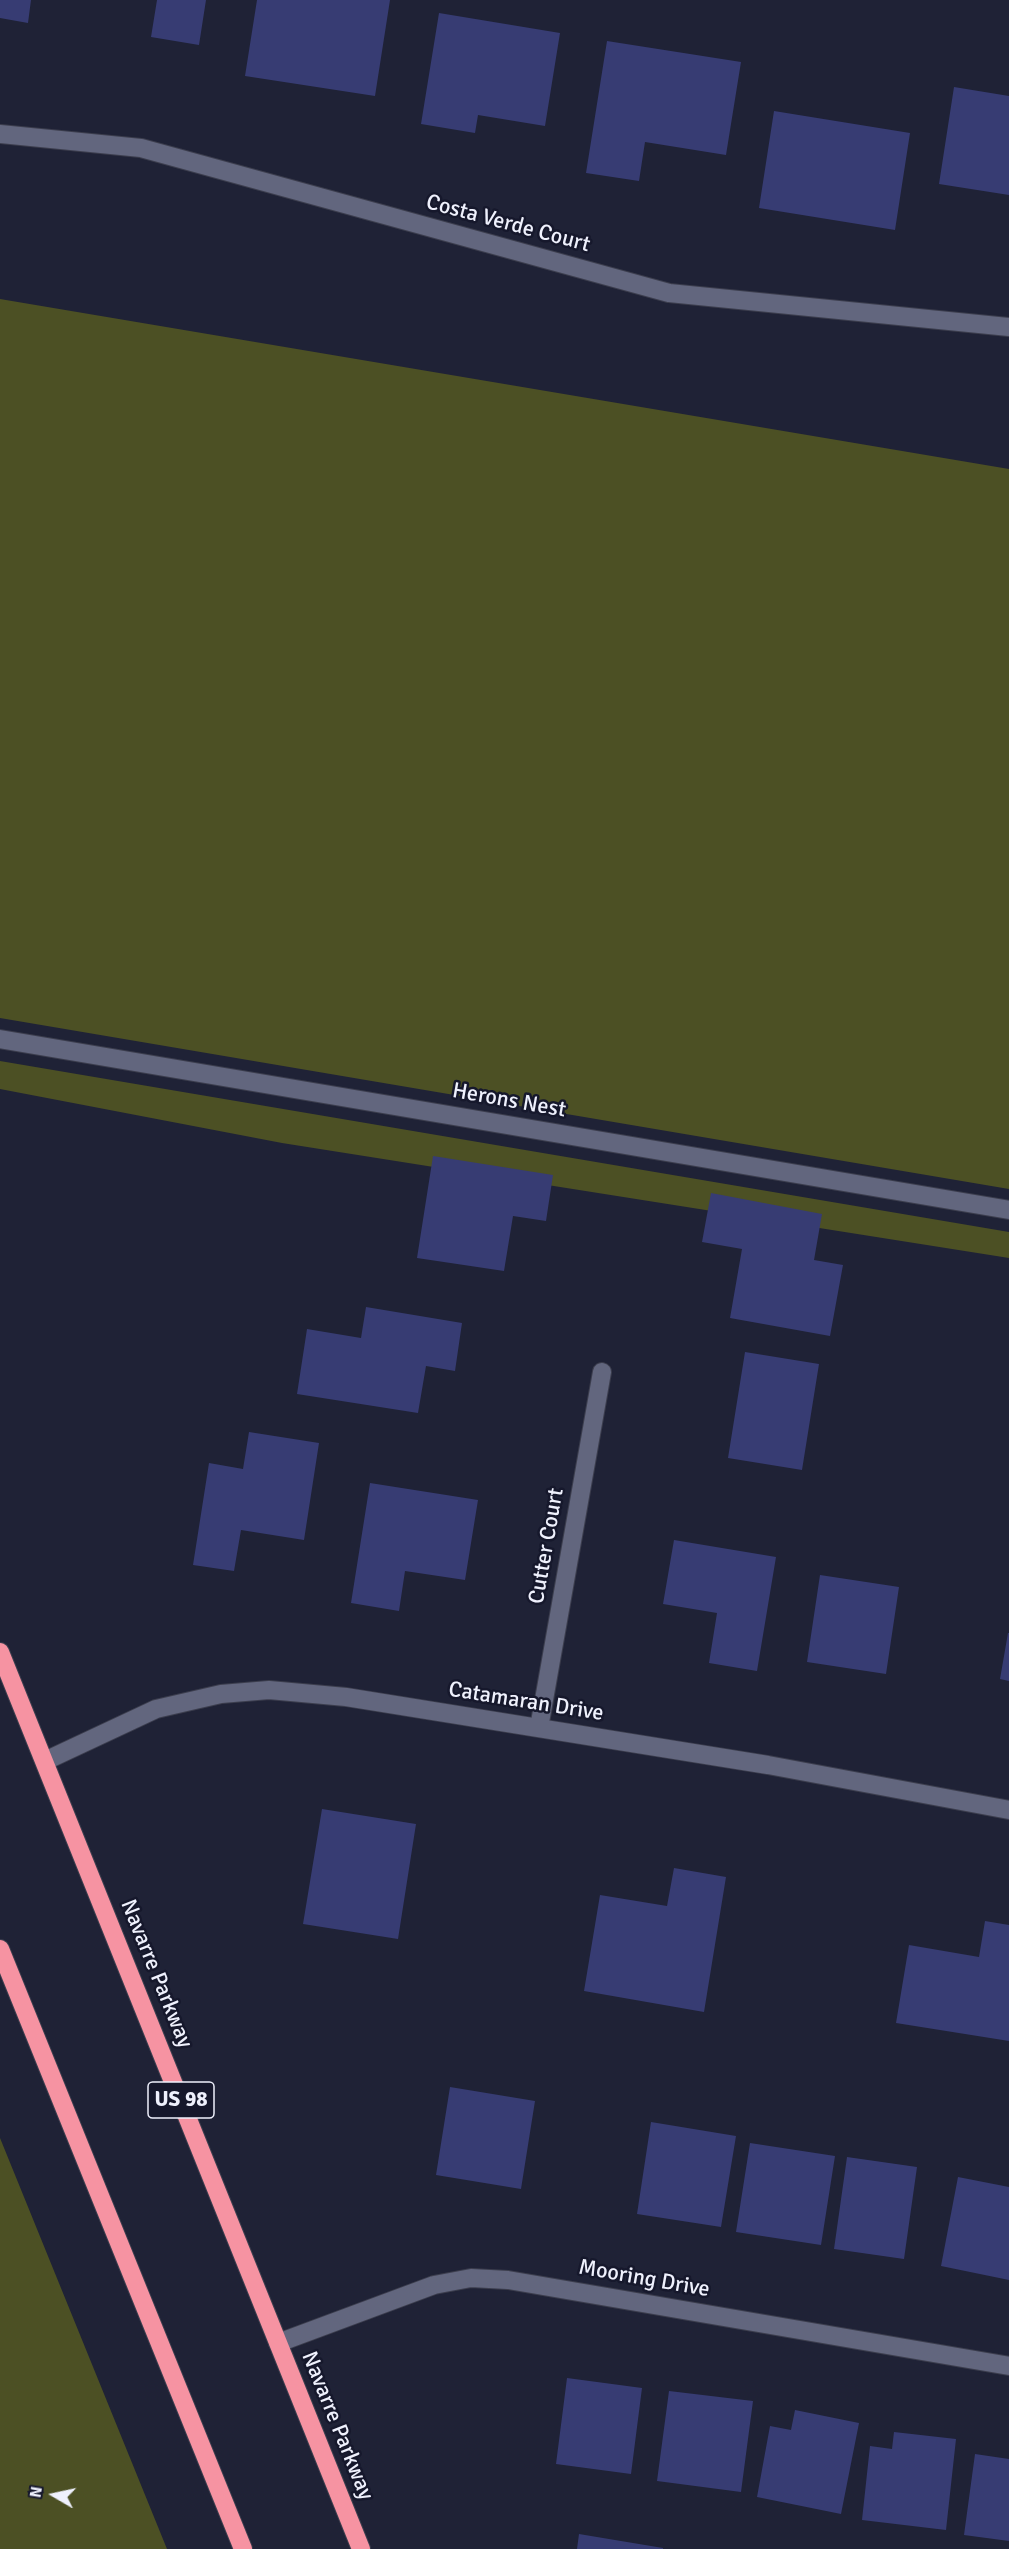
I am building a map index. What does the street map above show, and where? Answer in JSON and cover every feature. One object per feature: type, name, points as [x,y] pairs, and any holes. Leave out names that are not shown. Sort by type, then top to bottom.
[{"type":"highway","name":"Navarre Parkway","points":[[0,1652],[361,2549]]},
{"type":"highway","points":[[0,1949],[243,2549]]},
{"type":"street","name":"Costa Verde Court","points":[[0,134],[141,148],[669,293],[1009,327]]},
{"type":"street","name":"Herons Nest","points":[[0,1039],[1009,1210]]},
{"type":"street","name":"Cutter Court","points":[[539,1728],[602,1372]]},
{"type":"street","name":"Catamaran Drive","points":[[45,1761],[156,1709],[221,1694],[270,1690],[346,1697],[768,1765],[1009,1810]]},
{"type":"street","name":"Mooring Drive","points":[[278,2343],[434,2285],[471,2277],[508,2280],[1009,2366]]},
{"type":"green space","points":[[0,299],[1009,469],[1009,1189],[0,1018]]},
{"type":"green space","points":[[0,1061],[1009,1232],[1009,1258],[282,1143],[0,1089]]},
{"type":"green space","points":[[0,2138],[167,2549],[0,2549]]},
{"type":"building","points":[[0,0],[31,0],[28,23],[0,18]]},
{"type":"building","points":[[157,0],[206,0],[199,45],[151,37]]},
{"type":"building","points":[[257,0],[390,0],[375,96],[245,76]]},
{"type":"building","points":[[439,13],[560,33],[545,126],[478,115],[475,133],[421,124]]},
{"type":"building","points":[[607,41],[741,62],[726,155],[645,142],[639,181],[586,173]]},
{"type":"building","points":[[954,87],[1009,96],[1009,195],[939,184]]},
{"type":"building","points":[[774,111],[910,133],[895,230],[759,208]]},
{"type":"building","points":[[433,1156],[553,1175],[546,1221],[513,1216],[504,1271],[417,1258]]},
{"type":"building","points":[[711,1193],[822,1214],[814,1260],[843,1265],[830,1336],[730,1318],[742,1249],[702,1242]]},
{"type":"building","points":[[366,1307],[462,1323],[455,1371],[426,1366],[418,1413],[297,1394],[307,1329],[361,1338]]},
{"type":"building","points":[[745,1352],[819,1364],[802,1470],[728,1458]]},
{"type":"building","points":[[249,1432],[319,1443],[304,1540],[241,1530],[234,1571],[193,1565],[209,1463],[243,1469]]},
{"type":"building","points":[[370,1483],[478,1500],[465,1580],[405,1571],[399,1611],[351,1603]]},
{"type":"building","points":[[674,1540],[776,1557],[757,1671],[709,1663],[717,1613],[663,1604]]},
{"type":"building","points":[[820,1575],[899,1587],[886,1674],[807,1662]]},
{"type":"building","points":[[1009,1633],[1009,1681],[1000,1679]]},
{"type":"building","points":[[322,1809],[416,1824],[398,1939],[303,1924]]},
{"type":"building","points":[[674,1868],[726,1877],[704,2012],[584,1991],[600,1895],[667,1906]]},
{"type":"building","points":[[985,1921],[1009,1925],[1009,2041],[896,2023],[909,1945],[979,1957]]},
{"type":"building","points":[[450,2087],[535,2101],[521,2189],[436,2175]]},
{"type":"building","points":[[651,2122],[736,2136],[721,2227],[637,2214]]},
{"type":"building","points":[[750,2143],[835,2156],[821,2245],[736,2232]]},
{"type":"building","points":[[847,2157],[917,2167],[904,2259],[834,2249]]},
{"type":"building","points":[[958,2177],[1009,2187],[1009,2280],[941,2266]]},
{"type":"building","points":[[567,2378],[642,2388],[631,2474],[556,2464]]},
{"type":"building","points":[[669,2391],[753,2401],[741,2492],[657,2481]]},
{"type":"building","points":[[795,2410],[859,2423],[841,2514],[757,2497],[770,2426],[791,2430]]},
{"type":"building","points":[[894,2432],[956,2439],[946,2530],[862,2520],[870,2446],[892,2449]]},
{"type":"building","points":[[975,2454],[1009,2459],[1009,2541],[964,2535]]},
{"type":"building","points":[[579,2534],[663,2548],[663,2549],[577,2549]]}]
